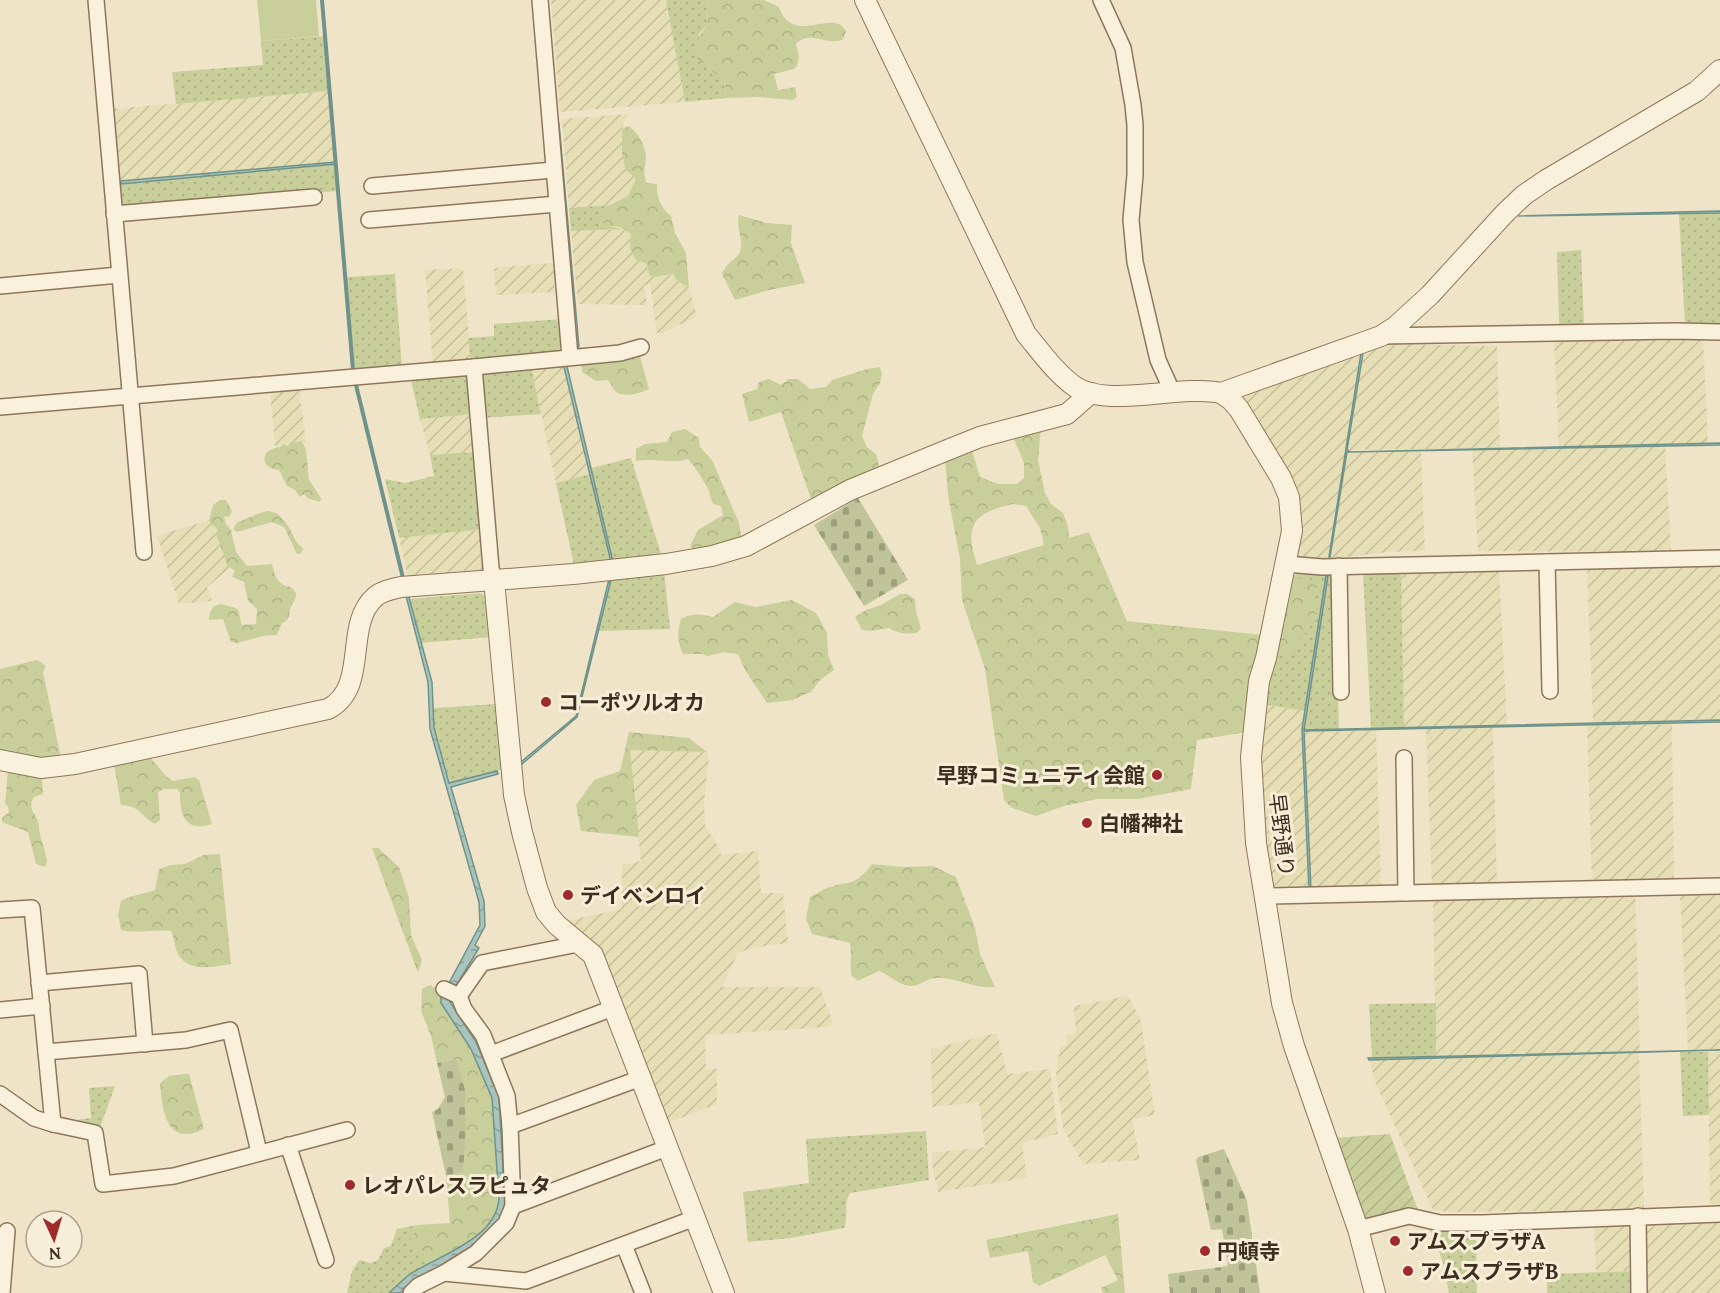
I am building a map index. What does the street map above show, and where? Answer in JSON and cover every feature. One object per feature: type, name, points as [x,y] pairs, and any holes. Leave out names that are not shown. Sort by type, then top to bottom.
[{"type":"street","points":[[96,0],[144,552]]},
{"type":"street","points":[[540,0],[570,357]]},
{"type":"street","points":[[866,0],[1026,334],[1057,371],[1075,387],[1092,393],[1110,395],[1209,390],[1221,393],[1381,336],[1410,316],[1496,222],[1524,195],[1697,91],[1720,70]]},
{"type":"street","points":[[1101,0],[1123,48],[1133,105],[1135,175],[1131,220],[1135,262],[1158,360],[1172,391]]},
{"type":"street","points":[[372,186],[553,171]]},
{"type":"street","points":[[114,214],[314,198]]},
{"type":"street","points":[[369,220],[557,204]]},
{"type":"street","points":[[0,286],[119,275]]},
{"type":"street","points":[[1381,336],[1720,332]]},
{"type":"street","points":[[0,407],[474,367],[620,352],[641,346]]},
{"type":"street","points":[[474,367],[490,568],[494,580],[514,795],[537,888],[546,912],[557,925],[593,955],[724,1293]]},
{"type":"street","points":[[0,760],[41,768],[75,765],[328,709],[343,698],[352,679],[360,627],[367,606],[387,591],[401,587],[666,564],[712,556],[746,546],[850,490],[980,437],[1067,414],[1092,393]]},
{"type":"street","name":"早野通り","points":[[1221,393],[1239,410],[1281,478],[1289,497],[1292,531],[1259,681],[1251,757],[1256,843],[1282,1003],[1294,1047],[1358,1229],[1375,1293]]},
{"type":"street","points":[[1286,564],[1339,566],[1720,558]]},
{"type":"street","points":[[1547,562],[1550,691]]},
{"type":"street","points":[[1339,566],[1341,692]]},
{"type":"street","points":[[1404,758],[1406,892]]},
{"type":"street","points":[[1266,896],[1720,886]]},
{"type":"street","points":[[0,910],[32,908],[53,1124]]},
{"type":"street","points":[[411,1293],[418,1286],[444,1274],[476,1253],[506,1222],[513,1206],[507,1096],[483,1035],[453,994],[482,963],[578,944]]},
{"type":"street","points":[[39,983],[139,974],[145,1044]]},
{"type":"street","points":[[0,1010],[42,1006]]},
{"type":"street","points":[[491,1054],[613,1008]]},
{"type":"street","points":[[46,1052],[186,1040],[230,1030],[259,1152]]},
{"type":"street","points":[[510,1126],[640,1078]]},
{"type":"street","points":[[0,1094],[34,1118],[95,1133],[103,1184],[174,1176],[347,1130]]},
{"type":"street","points":[[288,1145],[326,1260]]},
{"type":"street","points":[[513,1206],[668,1148]]},
{"type":"street","points":[[1358,1229],[1409,1216],[1440,1223],[1720,1214]]},
{"type":"street","points":[[1638,1216],[1639,1293]]},
{"type":"street","points":[[444,1274],[526,1281],[695,1218]]},
{"type":"street","points":[[2,1293],[7,1231]]},
{"type":"street","points":[[624,1245],[643,1293]]},
{"type":"shaded area","points":[[551,0],[666,0],[685,102],[560,112]]},
{"type":"shaded area","points":[[329,91],[335,162],[115,181],[109,109]]},
{"type":"shaded area","points":[[628,114],[622,129],[622,153],[625,169],[636,179],[628,196],[610,205],[569,208],[562,119]]},
{"type":"shaded area","points":[[624,229],[632,234],[630,248],[647,264],[649,275],[656,277],[673,273],[676,280],[689,288],[697,316],[661,334],[657,333],[650,284],[644,286],[647,305],[578,304],[571,231]]},
{"type":"shaded area","points":[[553,263],[555,292],[496,295],[494,268]]},
{"type":"shaded area","points":[[463,268],[471,362],[433,365],[425,270]]},
{"type":"shaded area","points":[[1703,338],[1708,443],[1559,447],[1554,340]]},
{"type":"shaded area","points":[[1386,344],[1497,346],[1500,448],[1347,450],[1363,353]]},
{"type":"shaded area","points":[[1361,353],[1329,556],[1331,556],[1347,452],[1421,452],[1425,551],[1388,552],[1330,559],[1300,558],[1295,551],[1298,530],[1240,397]]},
{"type":"shaded area","points":[[563,363],[590,474],[556,483],[531,366]]},
{"type":"shaded area","points":[[299,386],[306,443],[275,446],[270,388]]},
{"type":"shaded area","points":[[474,414],[476,452],[430,455],[420,419]]},
{"type":"shaded area","points":[[1665,446],[1671,550],[1650,552],[1478,551],[1472,450]]},
{"type":"shaded area","points":[[212,519],[230,568],[207,587],[212,601],[179,604],[157,536]]},
{"type":"shaded area","points":[[483,529],[487,567],[481,575],[409,581],[399,538]]},
{"type":"shaded area","points":[[1720,565],[1720,720],[1593,723],[1587,568]]},
{"type":"shaded area","points":[[1499,570],[1507,725],[1404,727],[1401,572]]},
{"type":"shaded area","points":[[1263,704],[1305,711],[1302,729],[1309,891],[1272,890],[1259,795]]},
{"type":"shaded area","points":[[1672,724],[1674,882],[1592,885],[1587,726]]},
{"type":"shaded area","points":[[1493,728],[1497,887],[1432,888],[1426,729]]},
{"type":"shaded area","points":[[1376,730],[1381,889],[1311,891],[1304,731]]},
{"type":"shaded area","points":[[629,750],[707,752],[709,757],[704,801],[705,825],[721,855],[758,851],[761,893],[783,893],[788,943],[752,948],[738,953],[722,987],[820,987],[833,1023],[829,1027],[705,1035],[706,1069],[717,1069],[717,1104],[668,1123],[600,947],[566,921],[621,909],[622,865],[641,861]]},
{"type":"shaded area","points":[[1680,890],[1720,890],[1720,1050],[1688,1051]]},
{"type":"shaded area","points":[[1635,891],[1640,1052],[1436,1057],[1433,896]]},
{"type":"shaded area","points":[[1128,996],[1141,1021],[1155,1115],[1132,1119],[1140,1160],[1083,1164],[1063,1128],[1056,1075],[1060,1046],[1067,1045],[1066,1035],[1076,1033],[1074,1006]]},
{"type":"shaded area","points":[[997,1033],[1007,1074],[1050,1069],[1058,1134],[1022,1143],[1027,1178],[938,1192],[932,1153],[985,1147],[979,1102],[932,1107],[931,1049]]},
{"type":"shaded area","points":[[1720,1051],[1720,1210],[1710,1211],[1708,1052]]},
{"type":"shaded area","points":[[1639,1053],[1644,1208],[1544,1211],[1450,1212],[1433,1210],[1376,1084],[1369,1060]]},
{"type":"shaded area","points":[[1641,1220],[1720,1220],[1720,1293],[1642,1293]]},
{"type":"shaded area","points":[[1594,1223],[1632,1223],[1634,1271],[1596,1272]]},
{"type":"green space","points":[[257,0],[316,0],[319,36],[261,41]]},
{"type":"green space","points":[[666,0],[707,0],[708,24],[699,34],[709,70],[724,79],[726,98],[685,102]]},
{"type":"green space","points":[[707,0],[764,0],[779,7],[785,19],[794,25],[833,23],[841,25],[846,32],[842,40],[807,38],[796,44],[799,57],[797,66],[794,69],[774,74],[778,90],[795,87],[797,97],[793,100],[759,97],[726,98],[724,79],[697,59],[698,40],[708,24]]},
{"type":"green space","points":[[325,36],[329,91],[176,104],[172,72],[263,65],[261,41]]},
{"type":"green space","points":[[629,126],[638,135],[645,151],[644,175],[647,183],[657,184],[660,202],[671,216],[675,233],[686,253],[689,288],[676,280],[673,273],[656,277],[649,275],[647,264],[635,259],[630,248],[631,234],[620,227],[606,226],[599,217],[600,210],[628,196],[636,179],[625,169],[622,153],[622,129]]},
{"type":"green space","points":[[335,164],[338,191],[118,210],[116,184]]},
{"type":"green space","points":[[610,205],[600,210],[606,226],[624,229],[571,231],[569,208]]},
{"type":"green space","points":[[1720,213],[1720,328],[1685,326],[1679,214]]},
{"type":"green space","points":[[739,215],[767,223],[792,225],[791,243],[805,283],[735,300],[722,274],[740,252]]},
{"type":"green space","points":[[1581,250],[1584,327],[1561,327],[1559,324],[1557,252]]},
{"type":"green space","points":[[395,274],[402,368],[355,373],[347,277]]},
{"type":"green space","points":[[561,319],[563,349],[561,352],[471,362],[468,338],[494,336],[494,324]]},
{"type":"green space","points":[[639,353],[649,389],[642,392],[619,394],[608,380],[596,381],[582,372],[581,362]]},
{"type":"green space","points":[[531,366],[541,414],[482,418],[482,370]]},
{"type":"green space","points":[[880,367],[882,374],[880,383],[873,394],[862,436],[867,447],[876,454],[880,470],[812,502],[781,412],[749,422],[742,394],[757,389],[759,382],[769,379],[781,385],[789,379],[798,379],[810,389],[826,387],[832,380]]},
{"type":"green space","points":[[470,375],[474,414],[420,419],[410,376]]},
{"type":"green space","points":[[1041,428],[1038,460],[1045,493],[1051,504],[1063,513],[1069,538],[1089,532],[1127,621],[1263,635],[1247,732],[1197,740],[1191,789],[1138,799],[1097,799],[1064,806],[1036,816],[1012,808],[1004,800],[985,669],[962,600],[960,559],[948,495],[945,458],[971,447],[980,477],[998,484],[1017,484],[1024,478],[1024,463],[1012,435]],"holes":[[[1013,504],[1026,506],[1040,528],[1044,545],[977,565],[972,540],[975,523],[981,517],[999,508]]]},
{"type":"green space","points":[[685,429],[699,438],[700,447],[712,460],[739,523],[742,540],[695,552],[690,546],[698,530],[723,515],[721,506],[712,502],[708,489],[688,459],[636,461],[636,449],[645,444],[667,442],[672,432]]},
{"type":"green space","points":[[302,441],[306,450],[309,480],[321,498],[320,502],[307,498],[304,494],[300,497],[295,490],[287,486],[279,470],[272,469],[265,463],[264,459],[269,451],[283,444],[288,446],[290,443]]},
{"type":"green space","points":[[476,452],[483,529],[399,538],[385,479],[405,483],[434,476],[430,455]]},
{"type":"green space","points":[[631,458],[662,557],[613,562],[591,468]]},
{"type":"green space","points":[[590,474],[611,562],[574,565],[556,483]]},
{"type":"green space","points":[[858,498],[908,580],[864,606],[814,525]]},
{"type":"green space","points":[[220,500],[226,500],[232,511],[229,517],[224,516],[226,524],[231,530],[236,552],[247,566],[272,564],[280,582],[291,587],[296,593],[288,618],[282,623],[277,635],[237,643],[231,642],[223,619],[209,620],[214,606],[220,604],[238,610],[242,625],[256,624],[257,609],[248,601],[244,582],[232,577],[235,571],[227,565],[216,534],[217,529],[209,521],[213,505]]},
{"type":"green space","points":[[269,511],[278,514],[287,524],[295,540],[302,547],[300,554],[297,554],[284,527],[272,522],[237,532],[233,529],[237,522]]},
{"type":"green space","points":[[664,569],[670,629],[598,631],[610,576]]},
{"type":"green space","points":[[1301,572],[1326,574],[1305,711],[1263,704],[1289,578]]},
{"type":"green space","points":[[1363,572],[1401,572],[1404,727],[1371,728]]},
{"type":"green space","points":[[1328,573],[1335,573],[1339,729],[1304,730]]},
{"type":"green space","points":[[1294,578],[1319,581],[1319,586],[1312,591],[1318,608],[1316,615],[1306,622],[1306,633],[1300,635],[1297,650],[1290,656],[1274,647],[1291,581]]},
{"type":"green space","points":[[481,593],[487,598],[491,637],[421,643],[409,599]]},
{"type":"green space","points":[[900,594],[907,594],[915,599],[921,628],[917,633],[903,633],[889,628],[862,630],[855,617]]},
{"type":"green space","points":[[792,600],[816,613],[827,633],[828,655],[834,670],[820,680],[811,692],[793,700],[767,703],[745,670],[738,654],[725,652],[707,656],[683,654],[678,636],[681,619],[697,615],[713,617],[735,602],[755,607]]},
{"type":"green space","points":[[37,660],[46,666],[43,672],[61,758],[35,760],[0,753],[0,669]]},
{"type":"green space","points":[[497,704],[503,769],[450,783],[434,728],[433,708]]},
{"type":"green space","points":[[629,732],[689,738],[707,752],[630,750],[639,837],[581,831],[576,805],[594,780],[620,771]]},
{"type":"green space","points":[[149,756],[173,781],[195,777],[199,780],[212,824],[195,826],[186,820],[181,808],[180,792],[177,789],[164,789],[158,792],[160,820],[155,824],[137,809],[121,805],[114,764]]},
{"type":"green space","points":[[8,770],[42,775],[43,794],[34,797],[31,806],[38,821],[46,855],[45,867],[36,864],[28,832],[2,822],[2,818],[9,812],[5,804]]},
{"type":"green space","points":[[372,848],[378,848],[399,867],[409,898],[411,935],[422,960],[418,973]]},
{"type":"green space","points":[[220,854],[231,964],[192,966],[180,957],[171,931],[121,930],[118,915],[121,901],[155,890],[159,869],[185,864],[204,855]]},
{"type":"green space","points":[[872,864],[904,867],[933,866],[956,877],[975,928],[980,954],[995,987],[942,978],[908,986],[879,971],[858,981],[851,975],[850,943],[812,934],[806,919],[810,897],[827,888],[857,880]]},
{"type":"green space","points":[[430,985],[444,993],[472,1048],[493,1099],[499,1202],[490,1222],[481,1231],[461,1247],[430,1265],[426,1255],[416,1255],[410,1242],[417,1225],[450,1223],[446,1176],[463,1172],[456,1059],[437,1063],[431,1036],[421,1011],[422,989]]},
{"type":"green space","points":[[1436,1003],[1436,1057],[1372,1058],[1369,1004]]},
{"type":"green space","points":[[1680,1052],[1708,1052],[1709,1115],[1683,1116]]},
{"type":"green space","points":[[456,1059],[465,1090],[466,1129],[463,1172],[446,1176],[432,1112],[438,1109],[445,1097],[437,1063]]},
{"type":"green space","points":[[189,1074],[204,1129],[191,1134],[181,1134],[168,1123],[162,1104],[160,1083],[169,1076]]},
{"type":"green space","points":[[115,1086],[99,1130],[75,1125],[76,1120],[91,1118],[89,1088]]},
{"type":"green space","points":[[926,1131],[929,1180],[850,1193],[844,1228],[791,1238],[748,1242],[743,1192],[809,1183],[806,1139]]},
{"type":"green space","points":[[1390,1134],[1419,1213],[1363,1224],[1333,1138]]},
{"type":"green space","points":[[1224,1149],[1247,1201],[1260,1293],[1170,1293],[1168,1274],[1228,1266],[1222,1229],[1211,1230],[1196,1160],[1198,1157]]},
{"type":"green space","points":[[1118,1214],[1125,1293],[1103,1293],[1101,1288],[1118,1280],[1105,1255],[1039,1286],[1033,1282],[1028,1251],[990,1258],[986,1240]]},
{"type":"green space","points":[[1427,1223],[1476,1225],[1477,1293],[1449,1293],[1442,1259]]},
{"type":"green space","points":[[417,1225],[410,1242],[426,1255],[430,1265],[390,1293],[347,1293],[352,1271],[359,1260],[371,1263],[378,1260],[384,1248],[391,1246],[397,1229]]},
{"type":"green space","points":[[1634,1271],[1635,1293],[1547,1293],[1547,1274]]},
{"type":"water","points":[[556,124],[559,124],[579,347],[577,347]]},
{"type":"water","points":[[335,162],[335,164],[121,184],[121,181]]},
{"type":"water","points":[[1720,211],[1720,213],[1518,216]]},
{"type":"water","points":[[1361,353],[1363,353],[1347,450],[1351,452],[1347,452],[1329,557]]},
{"type":"water","points":[[566,362],[613,562],[611,562],[563,363]]},
{"type":"water","points":[[1720,443],[1720,445],[1364,452]]},
{"type":"water","points":[[1326,576],[1328,576],[1304,730],[1720,720],[1720,722],[1304,731],[1311,890],[1309,890],[1302,729]]},
{"type":"water","points":[[609,579],[611,580],[577,717],[522,764],[521,762],[576,716]]},
{"type":"water","points":[[402,580],[408,594],[432,682],[434,728],[449,783],[497,771],[498,774],[451,787],[484,901],[485,926],[475,945],[479,948],[448,999],[476,1042],[499,1097],[505,1204],[500,1219],[471,1248],[414,1280],[400,1293],[389,1293],[410,1274],[477,1236],[488,1225],[499,1199],[492,1098],[471,1049],[441,1003],[441,998],[480,925],[479,902],[430,729],[428,682]]},
{"type":"water","points":[[1720,1050],[1369,1060],[1368,1058]]},
{"type":"waterway","points":[[322,0],[353,370]]},
{"type":"waterway","points":[[356,385],[403,578]]},
{"type":"place","name":"コーポツルオカ","points":[[546,702]]},
{"type":"place","name":"早野コミュニティ会館","points":[[1157,775]]},
{"type":"place","name":"白幡神社","points":[[1087,823]]},
{"type":"place","name":"デイベンロイ","points":[[568,895]]},
{"type":"place","name":"レオパレスラピュタ","points":[[350,1185]]},
{"type":"place","name":"アムスプラザA","points":[[1395,1241]]},
{"type":"place","name":"円頓寺","points":[[1205,1251]]},
{"type":"place","name":"アムスプラザB","points":[[1408,1271]]}]
